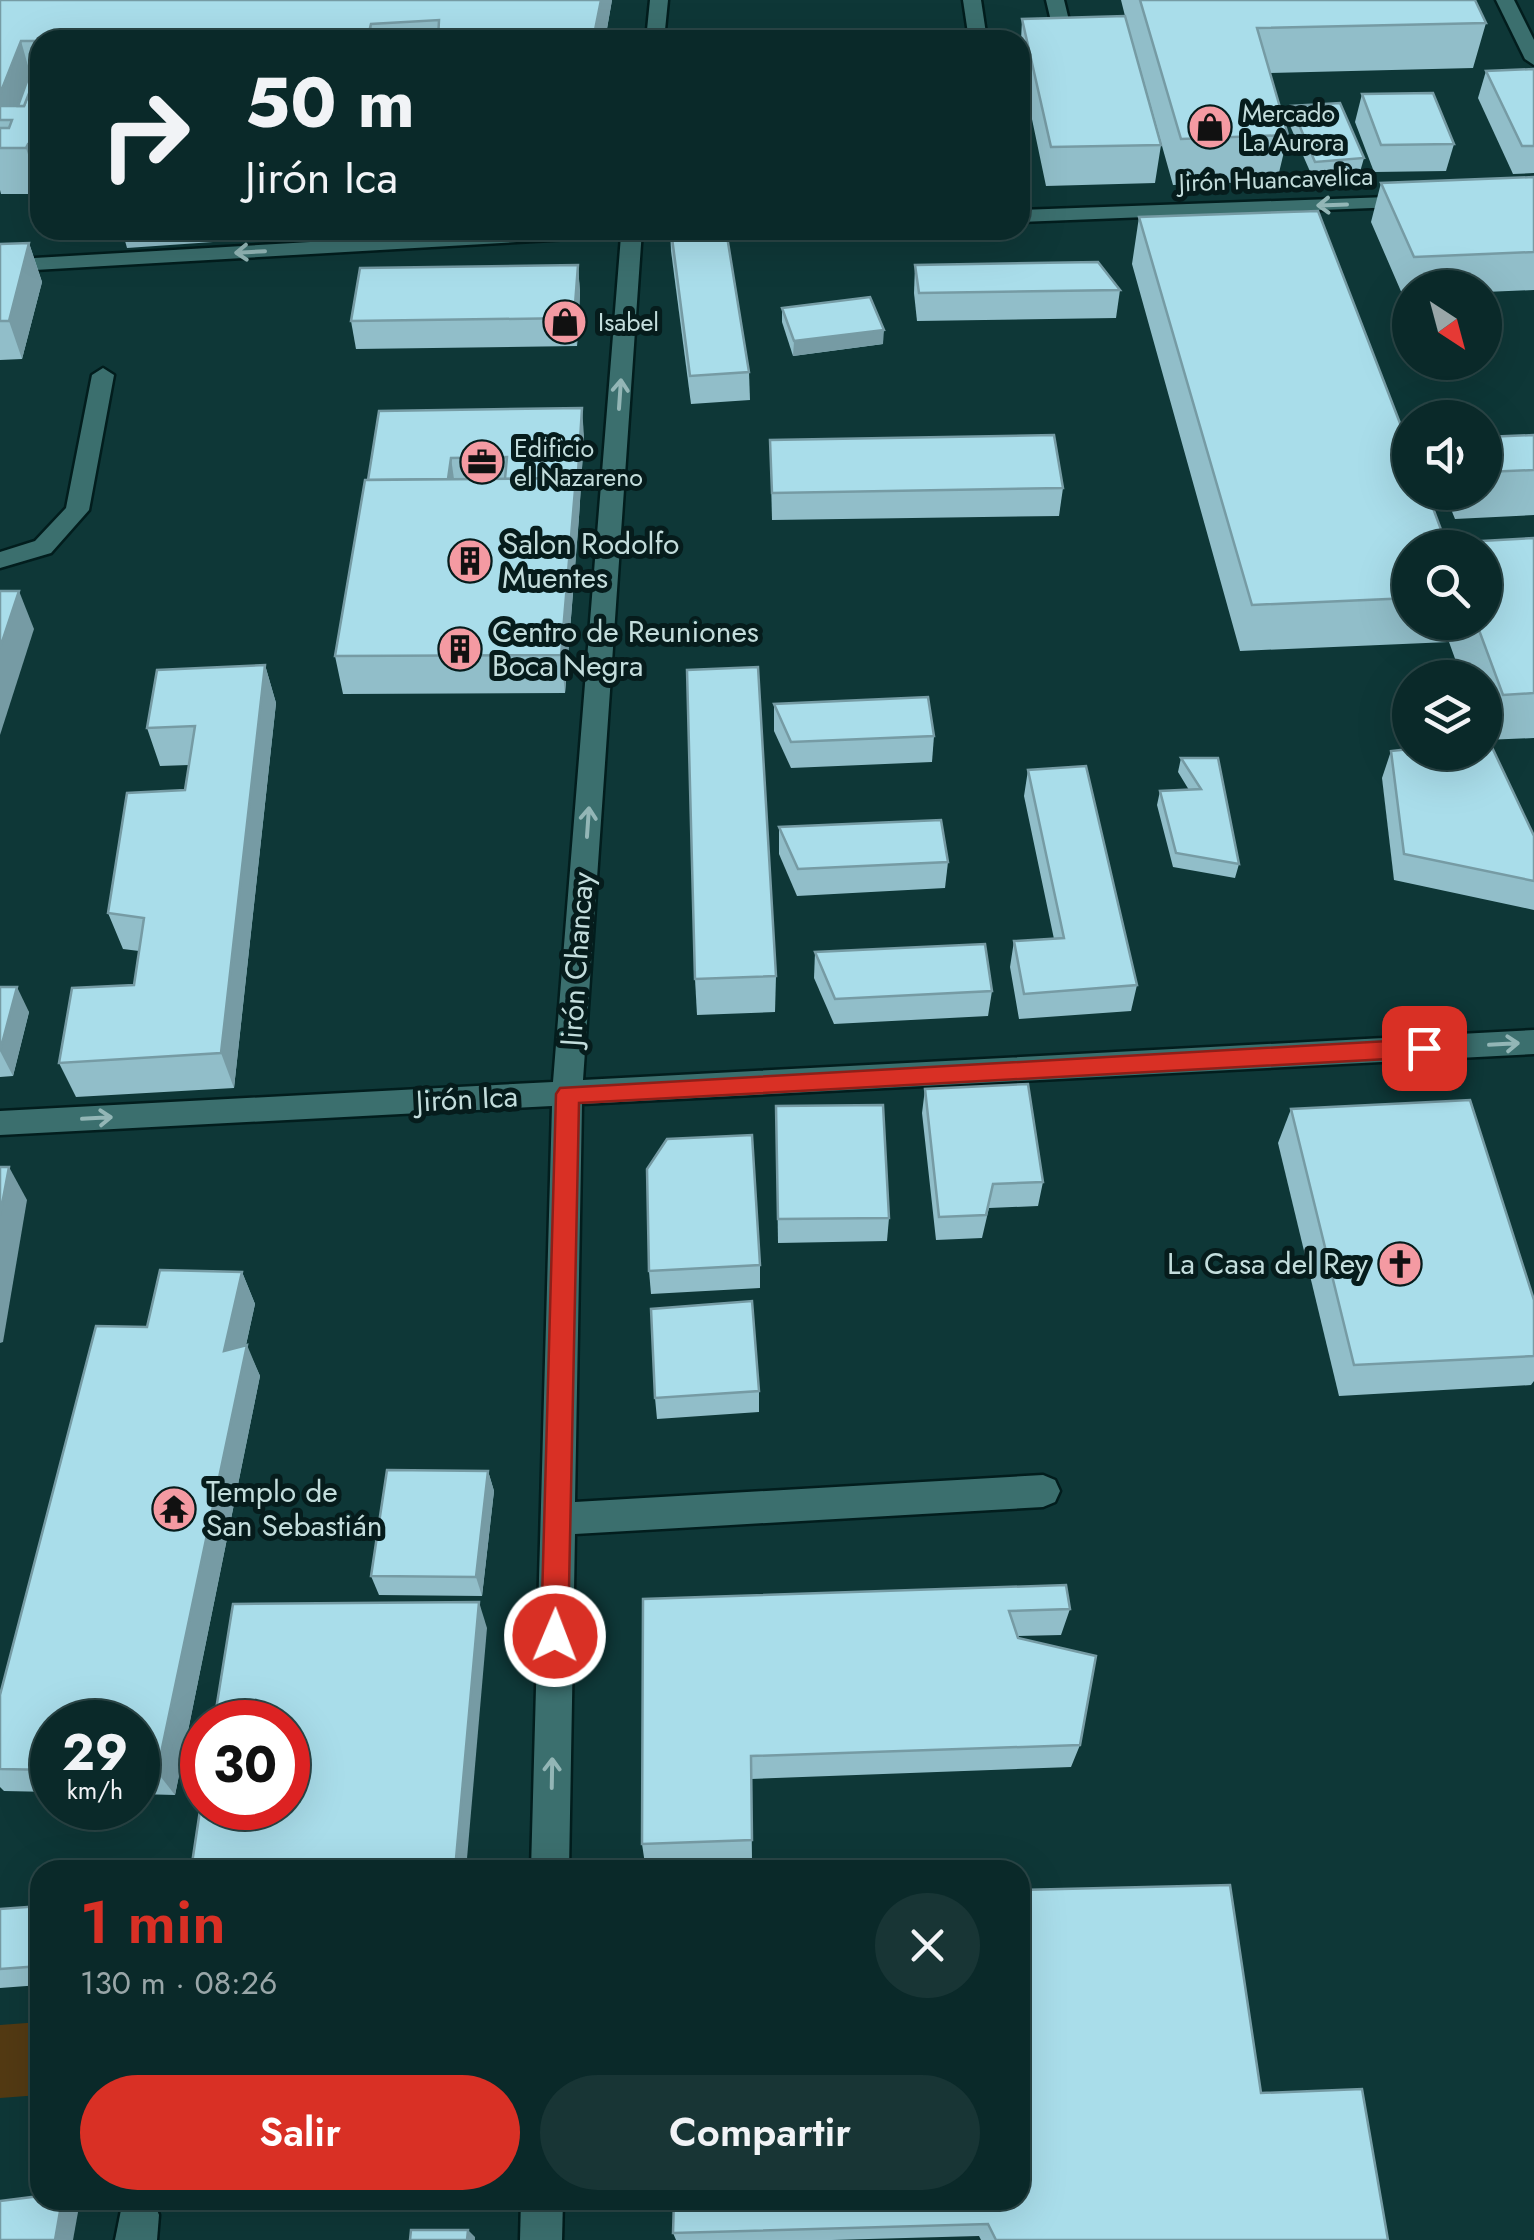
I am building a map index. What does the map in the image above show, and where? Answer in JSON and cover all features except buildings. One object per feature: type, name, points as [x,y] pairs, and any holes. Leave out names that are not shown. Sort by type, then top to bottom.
[{"type":"street","points":[[656,30],[660,0]]},
{"type":"street","points":[[972,0],[976,30]]},
{"type":"street","points":[[1030,48],[1051,47],[1065,40],[1055,0]]},
{"type":"street","points":[[1505,0],[1534,59]]},
{"type":"street","name":"Jirón Huancavelica","points":[[1030,216],[1435,201]]},
{"type":"street","points":[[0,266],[454,240]]},
{"type":"street","name":"Jirón Chancay","points":[[550,1860],[568,1094],[628,240]]},
{"type":"street","points":[[0,560],[42,547],[78,510],[102,375]]},
{"type":"street","name":"Jirón Ica","points":[[0,1123],[1534,1042]]},
{"type":"street","points":[[557,1518],[1042,1491]]},
{"type":"street","points":[[541,2240],[542,2210]]},
{"type":"shaded area","points":[[30,2023],[30,2096],[0,2098],[0,2025]]},
{"type":"place","name":"Mercado La Aurora","points":[[1210,127]]},
{"type":"place","name":"Isabel","points":[[565,322]]},
{"type":"place","name":"Edificio el Nazareno","points":[[482,462]]},
{"type":"place","name":"Salon Rodolfo Muentes","points":[[470,561]]},
{"type":"place","name":"Centro de Reuniones Boca Negra","points":[[460,649]]},
{"type":"place","name":"La Casa del Rey","points":[[1400,1264]]},
{"type":"place","name":"Templo de San Sebastián","points":[[174,1509]]},
{"type":"route","points":[[555,1636],[568,1094],[1424,1048]]}]
